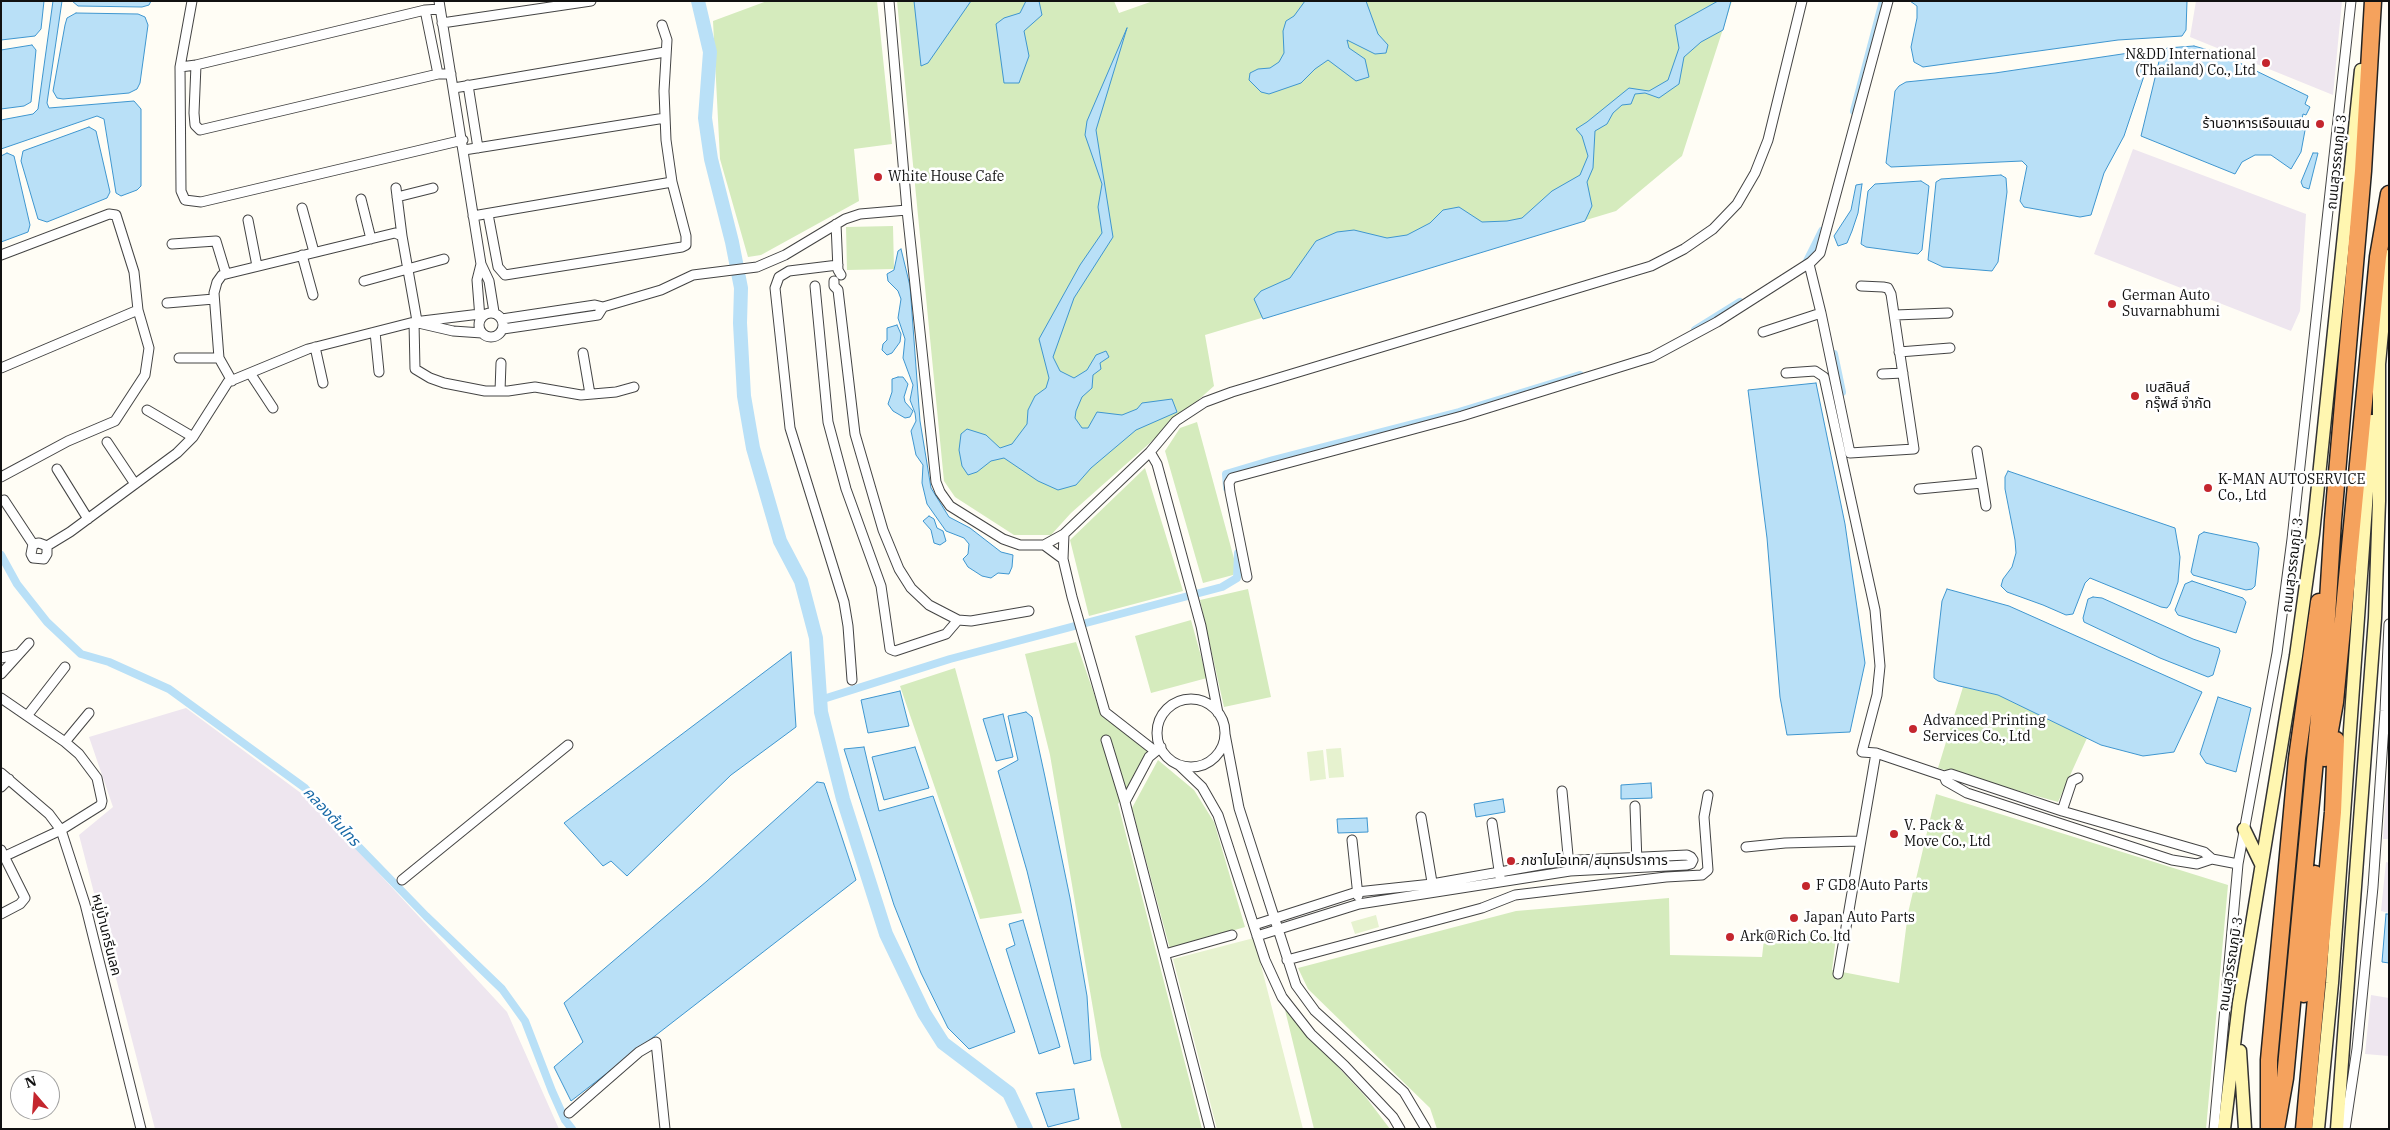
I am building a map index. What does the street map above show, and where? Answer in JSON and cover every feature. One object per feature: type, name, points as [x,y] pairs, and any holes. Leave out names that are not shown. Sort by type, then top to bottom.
[{"type":"highway","points":[[2276,1129],[2285,1078],[2324,664],[2333,520],[2363,171],[2373,1]]},
{"type":"highway","points":[[2304,1129],[2333,812],[2335,702],[2378,257],[2389,194]]},
{"type":"highway","points":[[2269,1129],[2269,1060],[2297,758],[2309,660],[2333,520]]},
{"type":"highway","points":[[2286,1129],[2311,940],[2323,770],[2335,702]]},
{"type":"main road","name":"ถนนสุวรรณภูมิ 3","points":[[2224,1129],[2239,1003],[2313,534],[2368,1]]},
{"type":"main road","points":[[2318,1129],[2332,983],[2368,462],[2389,256]]},
{"type":"main road","points":[[2337,1129],[2375,618],[2379,501],[2379,364]]},
{"type":"main road","points":[[2244,829],[2262,864]]},
{"type":"main road","points":[[2239,1003],[2240,1074],[2245,1129]]},
{"type":"street","points":[[192,1],[180,67],[181,191],[185,200],[191,202],[201,202],[464,145],[478,148],[665,118]]},
{"type":"street","points":[[442,23],[592,1]]},
{"type":"street","points":[[889,1],[907,210],[934,473],[940,492],[950,506],[1003,539],[1020,545],[1044,544],[1064,534],[1150,452],[1176,421],[1205,402],[1219,396],[1651,266],[1684,249],[1712,228],[1737,204],[1755,173],[1768,140],[1802,1]]},
{"type":"street","points":[[1247,577],[1230,492],[1232,478],[1462,416],[1652,357],[1717,322],[1810,263],[1820,253],[1888,1]]},
{"type":"street","points":[[2214,1129],[2238,864],[2277,653],[2292,539],[2351,1]]},
{"type":"street","points":[[180,67],[196,65],[439,5],[464,145],[481,264],[489,281],[494,312]]},
{"type":"street","points":[[425,10],[438,74]]},
{"type":"street","points":[[488,214],[498,268],[505,275],[682,247],[687,241],[672,182],[665,118],[665,52],[667,40],[662,25]]},
{"type":"street","points":[[454,88],[665,52]]},
{"type":"street","points":[[196,65],[194,113],[196,125],[200,130],[438,74],[452,74]]},
{"type":"street","points":[[468,85],[478,148]]},
{"type":"street","points":[[473,216],[672,182]]},
{"type":"street","points":[[432,188],[396,193],[415,321],[415,369],[444,383],[485,391],[535,387],[581,395],[616,392],[634,387]]},
{"type":"street","points":[[361,199],[371,239]]},
{"type":"street","points":[[302,208],[314,252]]},
{"type":"street","points":[[47,546],[177,453],[193,437],[228,382],[315,347],[415,321],[480,316],[489,312],[494,312],[502,318],[596,305],[603,307],[661,290],[693,275],[757,267],[785,256],[836,224],[860,214],[907,210]]},
{"type":"street","points":[[1,255],[109,214],[114,214],[134,272],[138,310],[149,348],[147,367],[120,416],[110,424],[68,441],[1,477]]},
{"type":"street","points":[[248,220],[257,266]]},
{"type":"street","points":[[836,224],[838,290],[849,397],[855,434],[883,530],[899,569],[911,588],[929,605],[958,620],[971,621],[1029,611]]},
{"type":"street","points":[[232,381],[219,358],[214,299],[217,282],[226,274],[395,233],[402,236]]},
{"type":"street","points":[[172,244],[216,242],[226,274]]},
{"type":"street","points":[[302,255],[313,295]]},
{"type":"street","points":[[364,281],[444,259]]},
{"type":"street","points":[[1810,263],[1850,453],[1914,449],[1895,315],[1888,288],[1861,286]]},
{"type":"street","points":[[481,264],[477,280],[479,323],[482,333]]},
{"type":"street","points":[[838,275],[789,271],[779,277],[775,288],[790,428],[844,602],[848,626],[852,680]]},
{"type":"street","points":[[815,286],[828,422],[846,489],[881,586],[890,649],[895,651],[946,634],[958,620]]},
{"type":"street","points":[[167,303],[214,299]]},
{"type":"street","points":[[415,321],[453,331],[496,336],[503,329],[598,315],[603,307]]},
{"type":"street","points":[[1,368],[138,310]]},
{"type":"street","points":[[1763,332],[1821,313]]},
{"type":"street","points":[[1895,315],[1948,313]]},
{"type":"street","points":[[502,318],[503,329]]},
{"type":"street","points":[[375,332],[379,372]]},
{"type":"street","points":[[315,347],[323,382]]},
{"type":"street","points":[[1900,352],[1950,348]]},
{"type":"street","points":[[583,353],[590,394]]},
{"type":"street","points":[[179,358],[219,358]]},
{"type":"street","points":[[500,391],[501,363]]},
{"type":"street","points":[[1786,373],[1815,371],[1824,377],[1875,610],[1880,666],[1877,695],[1862,752],[1876,753],[1944,776],[1950,774],[2062,810],[2204,852],[2212,859]]},
{"type":"street","points":[[250,373],[273,408]]},
{"type":"street","points":[[1882,374],[1902,373]]},
{"type":"street","points":[[147,410],[193,437]]},
{"type":"street","points":[[107,442],[135,484]]},
{"type":"street","points":[[1978,451],[1986,506]]},
{"type":"street","points":[[1150,452],[1157,464],[1194,602],[1218,713],[1225,734],[1239,808],[1296,985],[1315,1011],[1404,1092],[1426,1129]]},
{"type":"street","points":[[56,469],[88,518]]},
{"type":"street","points":[[1919,489],[1982,483]]},
{"type":"street","points":[[4,500],[33,544],[31,554],[34,558],[44,559],[47,554],[47,546]]},
{"type":"street","points":[[1064,534],[1063,559],[1081,632],[1105,712],[1158,749],[1169,760],[1189,767],[1210,761],[1220,749],[1225,734]]},
{"type":"street","points":[[33,544],[39,543],[47,546]]},
{"type":"street","points":[[1044,544],[1063,559]]},
{"type":"street","points":[[2346,1129],[2357,1048],[2372,887],[2386,711],[2389,624]]},
{"type":"street","points":[[1,674],[29,643]]},
{"type":"street","points":[[1,658],[18,654]]},
{"type":"street","points":[[27,716],[65,668]]},
{"type":"street","points":[[1,698],[65,742],[90,767],[97,778],[102,800],[100,805],[61,830],[2,855],[25,898],[20,904],[1,914]]},
{"type":"street","points":[[1158,749],[1157,731],[1160,719],[1166,710],[1176,703],[1187,700],[1199,700],[1210,705],[1218,713]]},
{"type":"street","points":[[65,742],[89,713]]},
{"type":"street","points":[[1106,740],[1125,802],[1210,1129]]},
{"type":"street","points":[[402,880],[568,745]]},
{"type":"street","points":[[1125,802],[1149,757],[1158,749]]},
{"type":"street","points":[[1838,974],[1859,841],[1876,753]]},
{"type":"street","points":[[1179,765],[1202,787],[1218,815],[1257,936],[1282,997],[1311,1034],[1352,1073],[1393,1117],[1400,1129]]},
{"type":"street","points":[[1,787],[5,776]]},
{"type":"street","name":"หมู่บ้านกรีนเลค","points":[[5,776],[49,814],[61,830],[85,904],[141,1129]]},
{"type":"street","points":[[1944,776],[1946,781],[1967,793],[2172,860],[2197,864],[2212,859],[2238,864]]},
{"type":"street","points":[[2062,810],[2073,779],[2078,778]]},
{"type":"street","points":[[1562,791],[1570,871]]},
{"type":"street","points":[[1287,960],[1482,908],[1515,895],[1666,877],[1702,876],[1708,870],[1704,818],[1708,795]]},
{"type":"street","points":[[1635,806],[1637,868]]},
{"type":"street","points":[[1421,818],[1433,894]]},
{"type":"street","points":[[1492,823],[1501,882]]},
{"type":"street","points":[[1352,840],[1359,904]]},
{"type":"street","points":[[1746,847],[1784,843],[1859,841]]},
{"type":"street","points":[[1254,925],[1357,892],[1432,884],[1568,861],[1689,855],[1693,860],[1687,866],[1570,871],[1433,894],[1359,904],[1257,936]]},
{"type":"street","points":[[1165,954],[1232,935]]},
{"type":"street","points":[[569,1113],[639,1052],[656,1042],[665,1129]]},
{"type":"shaded area","points":[[2196,1],[2342,1],[2333,95],[2190,37]]},
{"type":"shaded area","points":[[2133,149],[2306,214],[2300,311],[2291,331],[2094,254]]},
{"type":"shaded area","points":[[186,708],[313,802],[507,1012],[559,1129],[155,1129],[79,835],[113,807],[89,737]]},
{"type":"shaded area","points":[[2388,768],[2389,839],[2383,839]]},
{"type":"shaded area","points":[[2386,862],[2389,863],[2389,913],[2381,911]]},
{"type":"shaded area","points":[[2371,995],[2389,998],[2389,1056],[2365,1054]]},
{"type":"green space","points":[[767,1],[877,1],[892,144],[854,149],[859,201],[761,255],[748,257],[720,159],[713,21]]},
{"type":"green space","points":[[897,1],[1114,1],[1119,13],[1153,1],[1732,1],[1682,156],[1616,211],[1205,335],[1214,386],[1071,513],[1051,535],[1014,535],[955,497],[944,481]]},
{"type":"green space","points":[[893,226],[894,269],[847,270],[846,227]]},
{"type":"green space","points":[[1197,422],[1236,566],[1233,575],[1203,583],[1165,451],[1180,428]]},
{"type":"green space","points":[[1145,468],[1183,591],[1089,616],[1070,540]]},
{"type":"green space","points":[[1248,589],[1271,697],[1224,707],[1200,600]]},
{"type":"green space","points":[[1191,620],[1207,678],[1151,693],[1135,636]]},
{"type":"green space","points":[[1076,642],[1101,714],[1149,750],[1118,804],[1202,1129],[1122,1129],[1101,1056],[1050,755],[1025,654]]},
{"type":"green space","points":[[955,668],[1022,913],[980,919],[900,686]]},
{"type":"green space","points":[[1963,687],[1998,695],[2087,738],[2058,802],[1938,768]]},
{"type":"green space","points":[[1341,748],[1344,777],[1329,778],[1326,749]]},
{"type":"green space","points":[[1323,750],[1326,779],[1310,781],[1307,752]]},
{"type":"green space","points":[[1158,760],[1194,790],[1214,822],[1245,927],[1170,949],[1132,808]]},
{"type":"green space","points":[[1936,794],[2228,885],[2206,1129],[1437,1129],[1430,1108],[1308,989],[1298,968],[1516,911],[1669,898],[1670,955],[1762,957],[1765,931],[1836,937],[1832,970],[1899,983],[1908,913]]},
{"type":"green space","points":[[1376,915],[1379,927],[1355,934],[1351,922]]},
{"type":"green space","points":[[1254,938],[1303,1129],[1217,1129],[1173,959]]},
{"type":"green space","points":[[1285,1010],[1365,1096],[1390,1129],[1314,1129]]},
{"type":"water","points":[[1,1],[44,1],[41,29],[35,36],[1,40]]},
{"type":"water","points":[[53,1],[62,1],[47,103],[49,108],[134,101],[141,109],[141,186],[137,190],[121,196],[116,193],[104,119],[97,116],[1,149],[1,120],[33,114],[38,109]]},
{"type":"water","points":[[72,1],[151,1],[149,5],[142,7],[78,6]]},
{"type":"water","points":[[914,1],[971,1],[928,63],[921,66]]},
{"type":"water","points":[[1026,1],[1039,1],[1042,15],[1024,31],[1029,56],[1019,83],[1004,83],[996,24],[1004,18],[1020,13]]},
{"type":"water","points":[[1305,1],[1366,1],[1378,34],[1388,45],[1386,53],[1375,54],[1347,40],[1349,48],[1365,59],[1369,77],[1356,81],[1328,60],[1315,69],[1301,83],[1269,94],[1261,92],[1249,80],[1250,73],[1258,69],[1270,68],[1279,62],[1284,53],[1283,31],[1286,21],[1294,16]]},
{"type":"water","points":[[1718,1],[1731,1],[1723,30],[1701,42],[1684,57],[1679,84],[1659,98],[1645,93],[1635,94],[1631,104],[1622,105],[1613,113],[1607,124],[1595,131],[1593,168],[1587,182],[1592,206],[1585,221],[1263,319],[1254,299],[1261,291],[1290,278],[1316,241],[1337,232],[1354,230],[1387,238],[1407,235],[1430,223],[1443,210],[1459,207],[1482,222],[1522,218],[1552,191],[1580,175],[1588,156],[1582,136],[1576,129],[1629,88],[1649,91],[1668,80],[1679,48],[1675,25]]},
{"type":"water","points":[[1910,1],[2187,1],[2186,30],[2182,36],[2118,40],[1923,67],[1914,62],[1911,47],[1917,18],[1917,6]]},
{"type":"water","points":[[76,13],[138,14],[145,17],[148,25],[140,83],[137,89],[129,93],[57,98],[53,91],[65,25],[67,18]]},
{"type":"water","points":[[1127,28],[1096,130],[1113,237],[1074,298],[1053,357],[1060,371],[1074,378],[1087,370],[1096,355],[1106,351],[1109,357],[1100,363],[1101,369],[1093,375],[1092,388],[1082,397],[1076,411],[1075,418],[1082,428],[1088,428],[1097,412],[1122,415],[1137,409],[1142,403],[1172,399],[1177,412],[1136,430],[1091,468],[1076,485],[1058,490],[1038,481],[1004,458],[991,461],[977,472],[968,475],[962,466],[959,450],[961,434],[967,429],[986,435],[1000,448],[1012,444],[1027,424],[1028,410],[1035,396],[1046,388],[1049,378],[1039,339],[1080,265],[1102,233],[1098,207],[1102,184],[1085,135],[1087,121]]},
{"type":"water","points":[[32,45],[36,50],[31,102],[24,106],[1,109],[1,50]]},
{"type":"water","points":[[2194,46],[2219,53],[2308,96],[2305,104],[2310,107],[2306,115],[2303,114],[2301,124],[2306,125],[2301,152],[2291,169],[2271,155],[2255,155],[2242,162],[2235,174],[2141,136],[2161,53],[2167,48]]},
{"type":"water","points":[[2149,50],[2151,55],[2124,136],[2104,173],[2091,215],[2080,217],[2024,207],[2020,201],[2027,166],[2022,161],[1891,167],[1886,163],[1895,91],[1906,82],[1995,73]]},
{"type":"water","points":[[89,127],[96,131],[110,192],[107,198],[47,222],[38,219],[21,161],[23,151]]},
{"type":"water","points":[[7,153],[14,156],[30,225],[28,232],[1,242],[1,156]]},
{"type":"water","points":[[2313,153],[2318,153],[2309,189],[2303,187],[2301,182]]},
{"type":"water","points":[[2001,175],[2006,178],[2007,192],[1998,262],[1992,271],[1943,267],[1928,260],[1936,182],[1941,179]]},
{"type":"water","points":[[1921,181],[1929,186],[1922,250],[1918,254],[1866,247],[1861,244],[1868,191],[1875,184]]},
{"type":"water","points":[[1862,184],[1858,213],[1852,231],[1847,243],[1838,246],[1834,236],[1851,210],[1856,185]]},
{"type":"water","points":[[901,249],[910,286],[920,421],[931,488],[949,517],[970,528],[1001,552],[1013,555],[1009,574],[998,573],[991,578],[982,576],[968,567],[963,559],[968,554],[969,544],[964,538],[946,531],[927,504],[922,483],[923,465],[916,455],[911,431],[916,421],[910,400],[913,385],[903,358],[905,339],[898,318],[901,299],[898,291],[888,281],[887,274],[894,270],[898,251]]},
{"type":"water","points":[[897,325],[901,334],[900,342],[892,353],[887,355],[882,350],[883,344],[887,340],[887,328]]},
{"type":"water","points":[[903,377],[908,384],[904,397],[905,402],[913,411],[910,417],[905,418],[893,411],[888,404],[892,392],[892,379]]},
{"type":"water","points":[[1816,383],[1845,524],[1865,663],[1850,732],[1787,735],[1780,697],[1767,538],[1748,390]]},
{"type":"water","points":[[2008,471],[2175,528],[2180,557],[2178,582],[2167,608],[2090,578],[2085,583],[2073,614],[2066,615],[2007,592],[2001,586],[2003,579],[2012,567],[2016,553],[2005,489],[2005,477]]},
{"type":"water","points":[[929,516],[934,519],[937,528],[943,531],[946,541],[940,545],[934,543],[931,530],[923,521]]},
{"type":"water","points":[[2204,532],[2257,543],[2259,548],[2255,586],[2252,589],[2246,590],[2193,575],[2191,572],[2199,535]]},
{"type":"water","points":[[2192,581],[2243,598],[2246,602],[2236,633],[2178,615],[2175,610],[2185,584]]},
{"type":"water","points":[[1947,589],[2009,606],[2202,692],[2174,752],[2143,756],[2101,745],[1998,695],[1938,681],[1934,678],[1934,671],[1942,601]]},
{"type":"water","points":[[2093,597],[2102,598],[2193,639],[2219,648],[2220,651],[2213,675],[2208,677],[2160,658],[2084,622],[2083,618],[2088,599]]},
{"type":"water","points":[[791,652],[796,727],[731,775],[627,876],[611,861],[603,866],[564,823]]},
{"type":"water","points":[[900,691],[909,726],[868,733],[861,700]]},
{"type":"water","points":[[2218,697],[2251,708],[2236,772],[2206,763],[2200,754]]},
{"type":"water","points":[[1026,712],[1032,717],[1045,777],[1070,898],[1087,996],[1091,1060],[1074,1064],[1027,871],[998,771],[1018,760],[1008,716]]},
{"type":"water","points":[[1003,714],[1013,757],[996,761],[983,719]]},
{"type":"water","points":[[864,747],[879,811],[933,796],[1015,1032],[969,1049],[948,1028],[921,973],[894,905],[844,749]]},
{"type":"water","points":[[915,747],[929,788],[884,800],[872,757]]},
{"type":"water","points":[[817,782],[824,783],[856,880],[571,1101],[554,1067],[583,1042],[564,1003],[707,881]]},
{"type":"water","points":[[1651,783],[1652,798],[1621,799],[1621,785]]},
{"type":"water","points":[[1503,799],[1505,812],[1476,817],[1474,804]]},
{"type":"water","points":[[1367,818],[1368,832],[1338,833],[1337,819]]},
{"type":"water","points":[[2386,914],[2389,914],[2389,963],[2382,962]]},
{"type":"water","points":[[1023,920],[1060,1047],[1039,1054],[1006,949],[1015,945],[1009,924]]},
{"type":"water","points":[[1074,1089],[1079,1119],[1048,1127],[1036,1093]]},
{"type":"waterway","points":[[698,1],[710,52],[705,118],[711,159],[732,242],[741,288],[740,323],[744,396],[753,448],[780,541],[801,581],[816,638],[821,712],[843,799],[886,934],[924,1013],[943,1043],[1009,1093],[1026,1129]]},
{"type":"waterway","points":[[1854,111],[1883,1]]},
{"type":"waterway","points":[[1806,263],[1822,231]]},
{"type":"waterway","points":[[1695,330],[1740,302]]},
{"type":"waterway","points":[[1834,354],[1842,392]]},
{"type":"waterway","points":[[1227,488],[1226,474],[1459,412],[1580,375]]},
{"type":"waterway","points":[[820,700],[950,659],[1222,587],[1237,578],[1238,553]]},
{"type":"waterway","name":"คลองต้นไทร","points":[[1,555],[17,584],[47,622],[81,654],[109,662],[169,689],[305,788],[326,813],[426,916],[502,989],[525,1021],[552,1091],[565,1120],[572,1129]]},
{"type":"place","name":"N&DD International (Thailand) Co., Ltd","points":[[2266,63]]},
{"type":"place","name":"ร้านอาหารเรือนแสน","points":[[2320,124]]},
{"type":"place","name":"White House Cafe","points":[[878,177]]},
{"type":"place","name":"German Auto Suvarnabhumi","points":[[2112,304]]},
{"type":"place","name":"เบสลินส์ กรุ๊พส์ จำกัด","points":[[2135,396]]},
{"type":"place","name":"K-MAN AUTOSERVICE Co., Ltd","points":[[2208,488]]},
{"type":"place","name":"Advanced Printing Services Co., Ltd","points":[[1913,729]]},
{"type":"place","name":"V. Pack & Move Co., Ltd","points":[[1894,834]]},
{"type":"place","name":"ภชาไบโอเทค/สมุทรปราการ","points":[[1511,861]]},
{"type":"place","name":"F GD8 Auto Parts","points":[[1806,886]]},
{"type":"place","name":"Japan Auto Parts","points":[[1794,918]]},
{"type":"place","name":"Ark@Rich Co. ltd","points":[[1730,937]]}]
